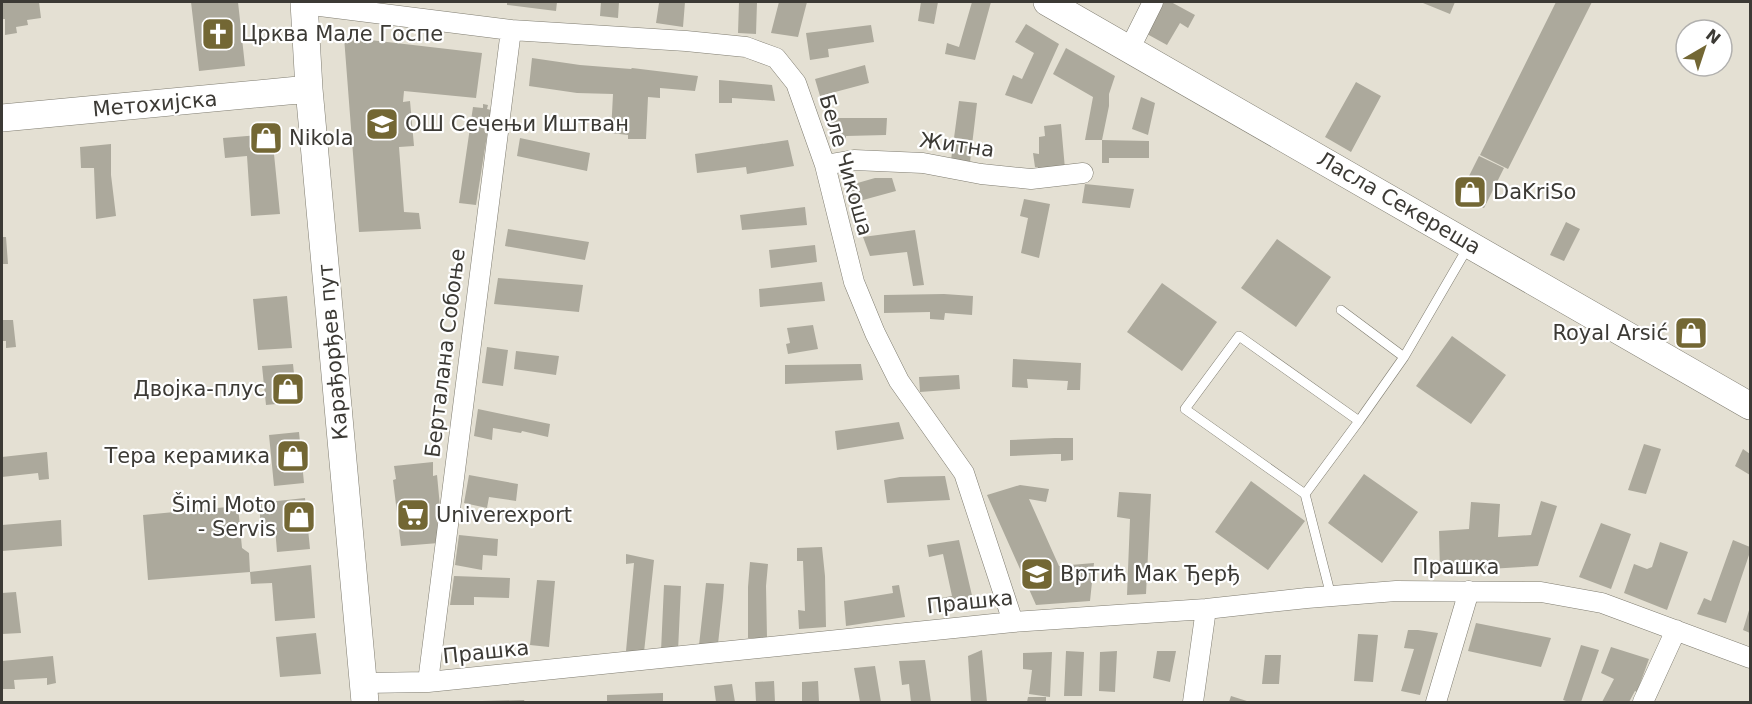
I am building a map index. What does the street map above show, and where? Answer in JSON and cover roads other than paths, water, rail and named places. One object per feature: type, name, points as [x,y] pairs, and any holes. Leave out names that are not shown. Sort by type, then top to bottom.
[{"type":"street","name":"Ласла Секереша","points":[[1047,2],[1750,406]]},
{"type":"street","points":[[1130,48],[1153,2]]},
{"type":"street","name":"Беле Чикоша","points":[[304,3],[511,30],[746,47],[776,58],[796,83],[825,165],[854,282],[875,333],[899,381],[964,473],[1013,622]]},
{"type":"street","name":"Карађорђев пут","points":[[304,3],[309,89],[364,693]]},
{"type":"street","name":"Берталана Собоње","points":[[428,682],[511,30]]},
{"type":"street","name":"Метохијска","points":[[2,118],[309,89]]},
{"type":"street","name":"Житна","points":[[825,165],[854,160],[922,163],[981,174],[1031,178],[1083,173]]},
{"type":"street","name":"Прашка","points":[[364,693],[428,682],[1013,622],[1206,609],[1396,591],[1541,592],[1602,603],[1750,658]]},
{"type":"street","points":[[1436,702],[1469,591]]},
{"type":"street","points":[[1193,702],[1206,609]]},
{"type":"street","points":[[1643,702],[1676,630]]},
{"type":"lane","points":[[1305,494],[1404,357],[1470,244]]},
{"type":"lane","points":[[1341,310],[1404,357]]},
{"type":"lane","points":[[1331,596],[1305,494],[1185,409],[1239,336],[1359,421]]},
{"type":"place","name":"Црква Мале Госпе","points":[[218,34]]},
{"type":"place","name":"ОШ Сечењи Иштван","points":[[382,124]]},
{"type":"place","name":"Nikola","points":[[266,138]]},
{"type":"place","name":"DaKriSo","points":[[1470,192]]},
{"type":"place","name":"Royal Arsić","points":[[1691,333]]},
{"type":"place","name":"Двојка-плус","points":[[288,389]]},
{"type":"place","name":"Тера керамика","points":[[293,456]]},
{"type":"place","name":"Univerexport","points":[[413,515]]},
{"type":"place","name":"Šimi Moto - Servis","points":[[299,517]]},
{"type":"place","name":"Вртић Мак Ђерђ","points":[[1037,574]]}]
